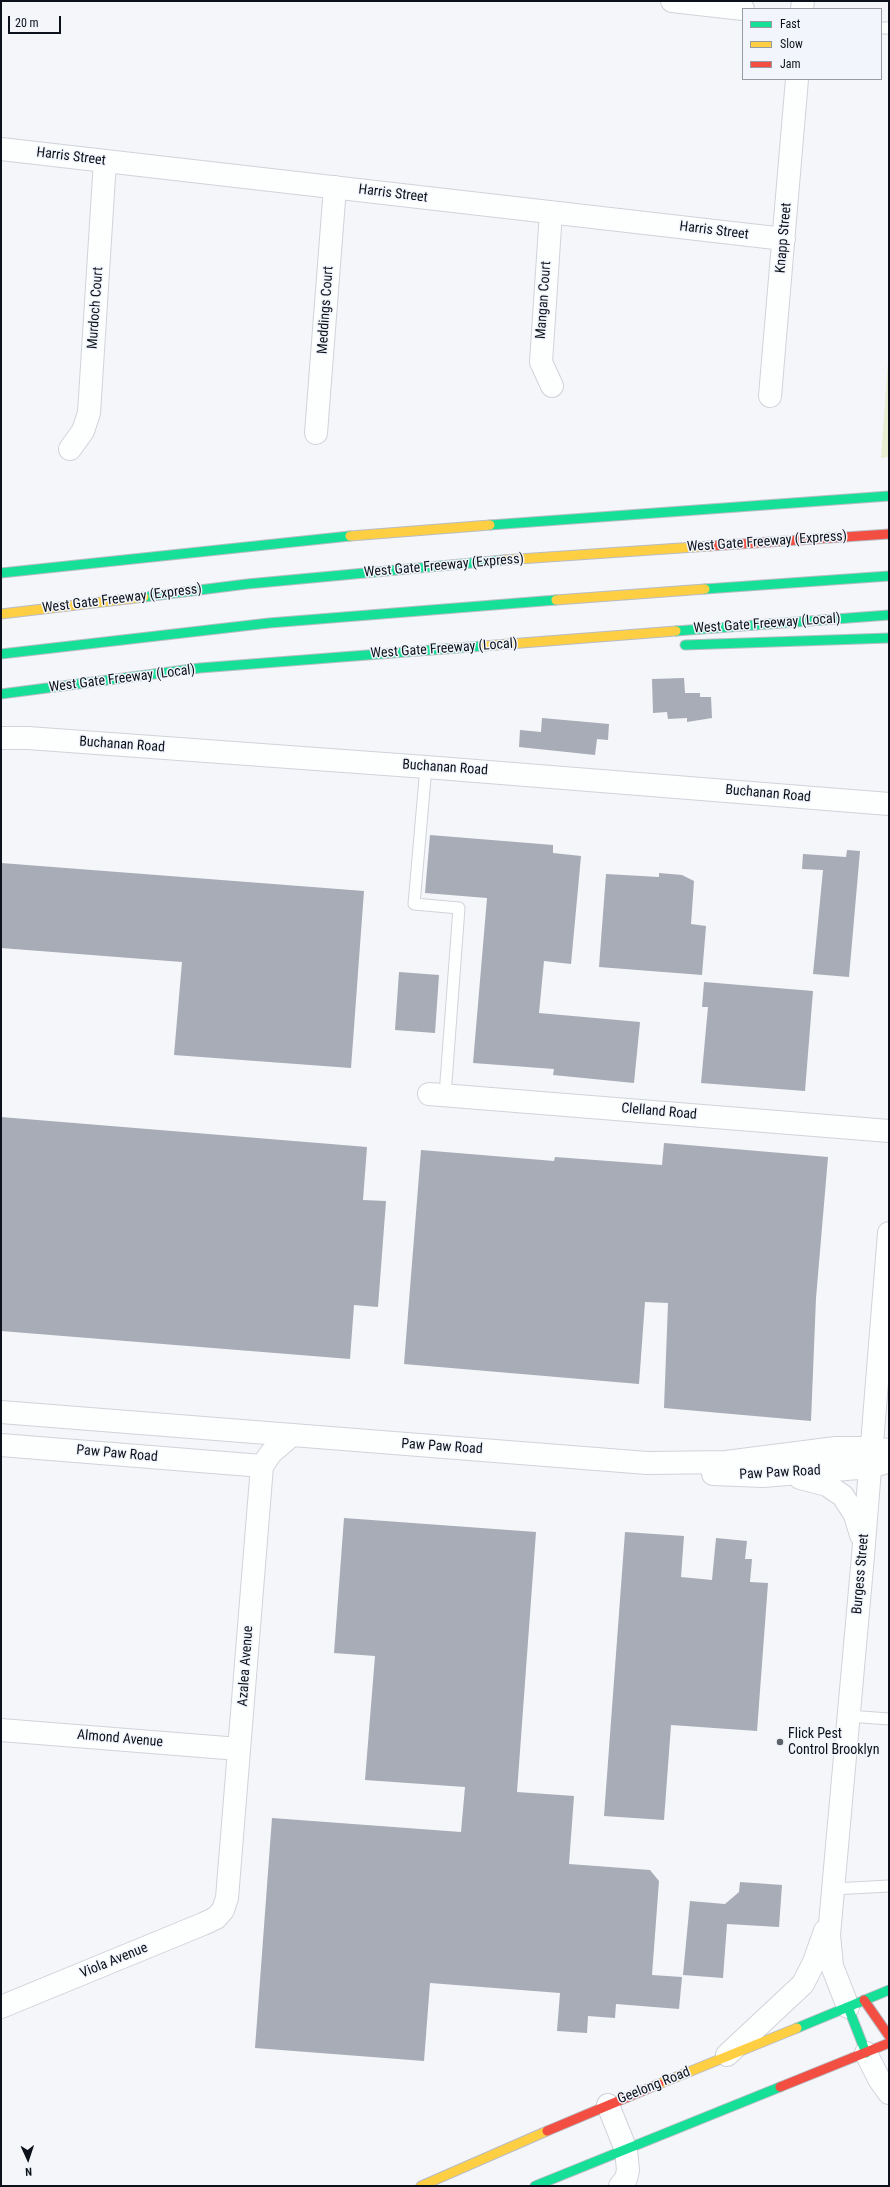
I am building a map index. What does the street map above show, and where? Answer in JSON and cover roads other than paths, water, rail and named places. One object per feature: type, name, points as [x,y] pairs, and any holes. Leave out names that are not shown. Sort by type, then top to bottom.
[{"type":"highway","points":[[1,573],[266,544],[419,530],[889,496]]},
{"type":"highway","name":"West Gate Freeway (Express)","points":[[1,614],[247,584],[500,560],[889,534]]},
{"type":"highway","points":[[1,654],[269,623],[787,582],[889,576]]},
{"type":"highway","name":"West Gate Freeway (Local)","points":[[1,694],[200,668],[889,615]]},
{"type":"highway","points":[[674,646],[889,638]]},
{"type":"highway","points":[[316,658],[558,650]]},
{"type":"highway","name":"Geelong Road","points":[[421,2186],[608,2105],[889,1990]]},
{"type":"highway","points":[[856,2004],[889,2036]]},
{"type":"highway","points":[[856,2004],[866,2053]]},
{"type":"highway","points":[[535,2186],[889,2043]]},
{"type":"street","points":[[672,1],[742,9]]},
{"type":"street","name":"Knapp Street","points":[[770,396],[797,80]]},
{"type":"street","name":"Harris Street","points":[[1,149],[784,239]]},
{"type":"street","name":"Murdoch Court","points":[[70,450],[83,431],[89,413],[105,161]]},
{"type":"street","name":"Meddings Court","points":[[316,433],[335,187]]},
{"type":"street","name":"Mangan Court","points":[[551,212],[540,362],[552,386]]},
{"type":"street","name":"Buchanan Road","points":[[1,738],[28,738],[426,767],[889,804]]},
{"type":"street","name":"Clelland Road","points":[[437,1094],[889,1131]]},
{"type":"street","name":"Burgess Street","points":[[856,2004],[830,1958],[831,1915],[863,1556],[880,1457],[889,1233]]},
{"type":"street","name":"Paw Paw Road","points":[[1,1412],[647,1462],[726,1462],[818,1450],[880,1457]]},
{"type":"street","points":[[238,1431],[252,1442],[262,1466],[272,1453],[292,1435]]},
{"type":"street","name":"Paw Paw Road","points":[[1,1445],[262,1466]]},
{"type":"street","name":"Paw Paw Road","points":[[647,1462],[717,1474],[764,1476],[880,1457]]},
{"type":"street","name":"Azalea Avenue","points":[[223,1910],[227,1898],[262,1466]]},
{"type":"street","points":[[764,1476],[810,1480],[828,1485],[839,1493],[849,1504],[858,1521],[863,1556]]},
{"type":"street","name":"Almond Avenue","points":[[1,1730],[240,1749]]},
{"type":"street","name":"Viola Avenue","points":[[1,2008],[203,1924],[216,1918],[223,1910]]},
{"type":"street","points":[[726,2057],[802,1984],[814,1962],[831,1915]]},
{"type":"street","points":[[866,2053],[877,2075],[889,2093]]},
{"type":"street","points":[[608,2105],[626,2150],[628,2170],[626,2179],[620,2186]]},
{"type":"lane","points":[[426,767],[414,904],[458,908],[437,1094]]},
{"type":"lane","points":[[848,1716],[889,1719]]},
{"type":"lane","points":[[833,1889],[889,1886]]},
{"type":"place","name":"Flick Pest Control Brooklyn","points":[[780,1742]]}]
